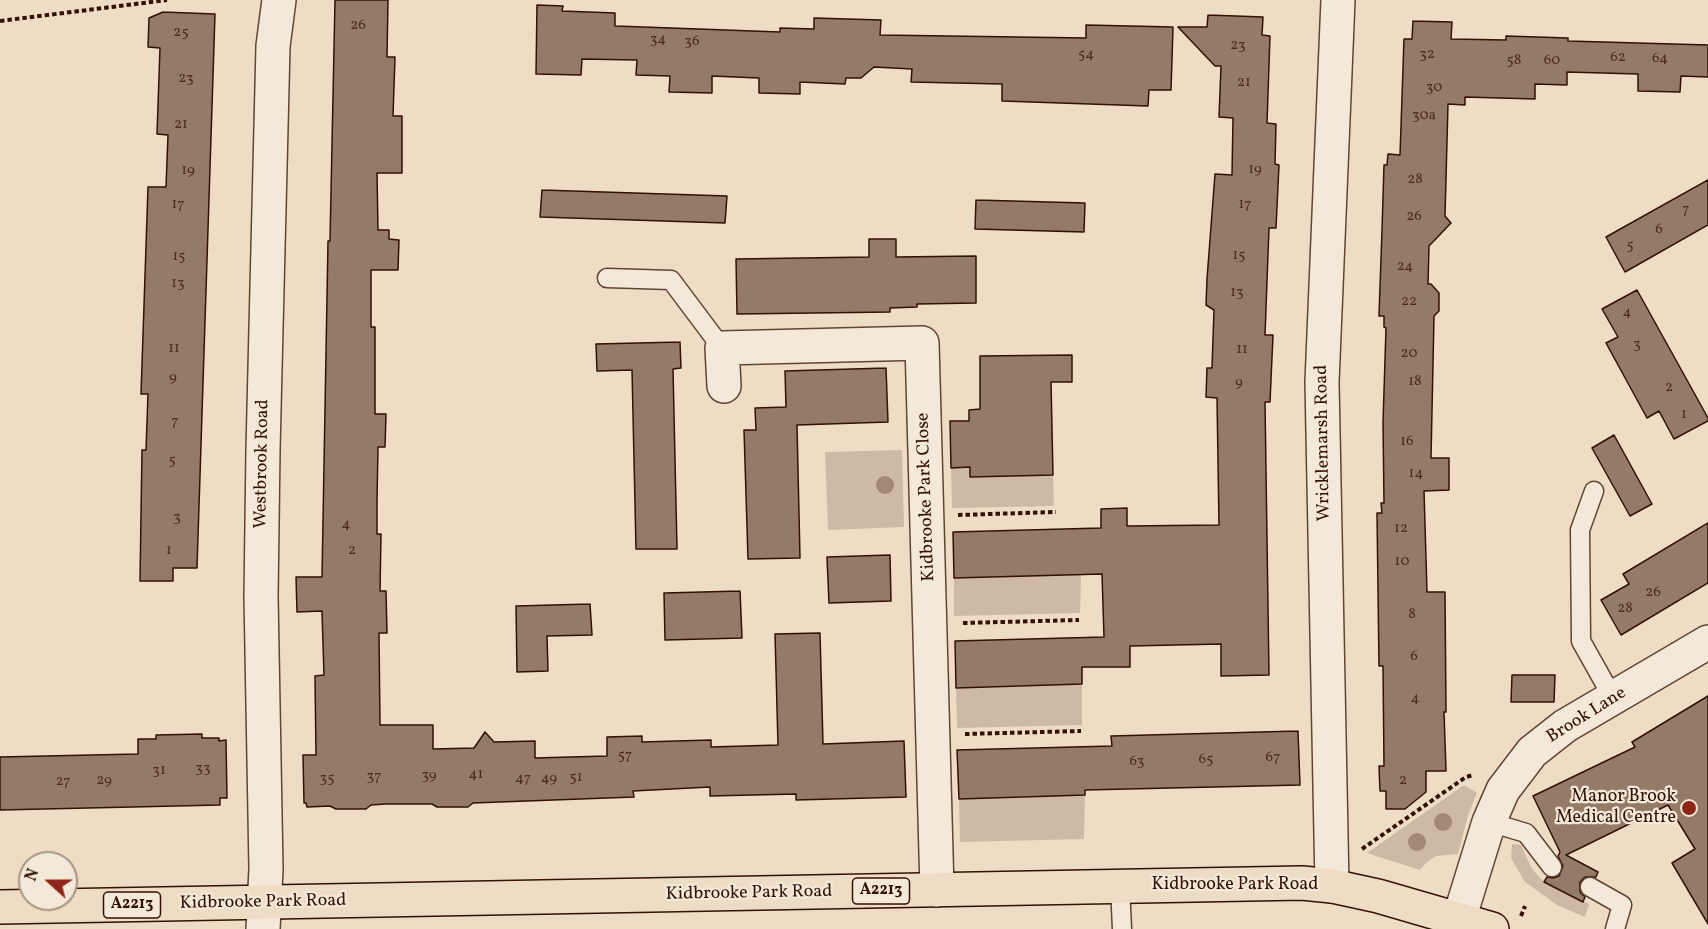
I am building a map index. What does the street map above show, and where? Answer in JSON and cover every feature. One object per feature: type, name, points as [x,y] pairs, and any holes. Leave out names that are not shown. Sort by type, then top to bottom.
[{"type":"main road","name":"Kidbrooke Park Road","points":[[0,907],[264,916],[937,890],[1302,883],[1332,886],[1378,896],[1459,919],[1506,924]]},
{"type":"street","name":"Westbrook Road","points":[[264,916],[266,869],[261,596],[263,450],[273,46],[279,0]]},
{"type":"street","name":"Wricklemarsh Road","points":[[1332,886],[1322,382],[1338,0]]},
{"type":"street","name":"Kidbrooke Park Close","points":[[722,348],[922,343],[937,890]]},
{"type":"street","points":[[722,348],[724,387]]},
{"type":"street","name":"Brook Lane","points":[[1459,919],[1489,822],[1503,790],[1532,752],[1565,726],[1708,642]]},
{"type":"lane","points":[[607,278],[671,280],[722,348]]},
{"type":"lane","points":[[1594,491],[1580,530],[1581,641],[1613,698]]},
{"type":"lane","points":[[1489,822],[1526,833],[1552,867]]},
{"type":"lane","points":[[1120,886],[1122,929]]},
{"type":"lane","points":[[1590,887],[1622,905],[1615,929]]},
{"type":"path","points":[[0,21],[167,0]]},
{"type":"path","points":[[957,514],[1056,512]]},
{"type":"path","points":[[960,623],[1079,620]]},
{"type":"path","points":[[963,734],[1081,731]]},
{"type":"path","points":[[1355,852],[1466,777],[1477,773]]},
{"type":"path","points":[[1506,924],[1525,906]]},
{"type":"shaded area","points":[[902,450],[904,527],[828,530],[825,452]]},
{"type":"shaded area","points":[[970,467],[971,477],[1053,475],[1054,506],[952,508],[951,468]]},
{"type":"shaded area","points":[[1081,574],[1080,613],[954,616],[954,578]]},
{"type":"shaded area","points":[[1082,684],[1082,725],[957,728],[956,688]]},
{"type":"shaded area","points":[[1464,785],[1477,793],[1468,815],[1458,854],[1436,856],[1420,870],[1367,853]]},
{"type":"shaded area","points":[[1085,795],[1084,839],[960,842],[959,799]]},
{"type":"shaded area","points":[[1512,844],[1521,845],[1532,869],[1544,882],[1589,904],[1585,917],[1557,905],[1525,882],[1511,858]]},
{"type":"building","points":[[335,0],[388,0],[387,57],[395,57],[393,116],[402,116],[402,173],[377,173],[378,230],[389,230],[389,239],[399,240],[398,270],[371,270],[371,327],[375,327],[375,414],[386,414],[385,447],[378,447],[377,534],[381,534],[380,591],[386,591],[387,633],[379,633],[380,725],[433,725],[433,749],[474,748],[485,732],[494,742],[535,741],[535,758],[607,756],[607,737],[642,736],[642,742],[711,740],[711,747],[778,745],[775,634],[820,633],[823,744],[904,741],[906,797],[796,800],[796,794],[710,796],[710,787],[633,791],[634,797],[473,803],[468,807],[386,804],[371,805],[366,809],[336,809],[330,806],[307,807],[304,803],[303,755],[316,755],[315,676],[324,675],[322,611],[297,612],[296,577],[322,577]]},
{"type":"building","points":[[537,5],[563,6],[562,11],[615,13],[615,26],[780,32],[780,28],[814,29],[814,18],[881,20],[880,35],[1086,38],[1086,25],[1173,27],[1171,90],[1149,90],[1148,106],[1002,101],[1002,84],[911,82],[912,69],[874,67],[861,78],[846,78],[845,84],[800,82],[800,94],[759,93],[759,78],[712,76],[712,93],[669,92],[670,76],[636,75],[637,60],[582,59],[581,75],[536,74]]},
{"type":"building","points":[[163,12],[215,14],[197,568],[173,568],[173,581],[140,581],[142,450],[146,450],[148,394],[141,394],[148,187],[166,187],[168,135],[157,134],[160,48],[148,47],[149,18]]},
{"type":"building","points":[[1208,15],[1263,17],[1262,35],[1270,36],[1267,123],[1276,124],[1275,164],[1279,165],[1276,228],[1269,228],[1265,335],[1273,335],[1270,402],[1265,402],[1269,675],[1221,676],[1221,644],[1130,646],[1130,667],[1082,667],[1082,684],[956,688],[955,641],[1104,637],[1102,574],[954,578],[953,532],[1101,528],[1101,509],[1127,508],[1127,526],[1219,525],[1217,398],[1206,397],[1207,368],[1212,368],[1214,310],[1206,305],[1215,174],[1232,175],[1233,118],[1219,117],[1221,66],[1215,66],[1178,27],[1207,27]]},
{"type":"building","points":[[1413,21],[1452,22],[1451,39],[1506,40],[1506,36],[1568,38],[1568,41],[1708,45],[1708,77],[1681,76],[1680,92],[1638,91],[1638,74],[1567,72],[1567,85],[1535,84],[1535,99],[1465,97],[1465,105],[1448,104],[1445,216],[1451,223],[1429,246],[1428,284],[1431,284],[1439,293],[1439,311],[1434,316],[1431,458],[1449,458],[1449,490],[1424,491],[1427,592],[1445,592],[1446,771],[1426,771],[1426,792],[1405,809],[1386,809],[1386,791],[1380,791],[1379,766],[1384,766],[1383,666],[1379,666],[1377,513],[1382,513],[1381,503],[1384,503],[1383,423],[1386,328],[1384,327],[1384,316],[1379,316],[1384,165],[1387,165],[1388,154],[1400,155],[1404,39],[1412,39]]},
{"type":"building","points":[[1708,180],[1708,225],[1625,272],[1606,237]]},
{"type":"building","points":[[542,190],[727,196],[725,223],[540,217]]},
{"type":"building","points":[[976,200],[1085,203],[1084,232],[975,229]]},
{"type":"building","points":[[869,239],[896,239],[896,257],[976,256],[976,303],[917,304],[917,307],[890,308],[890,312],[737,314],[736,259],[869,257]]},
{"type":"building","points":[[1637,290],[1708,418],[1708,421],[1674,439],[1659,411],[1647,418],[1606,343],[1618,337],[1602,309]]},
{"type":"building","points":[[680,342],[681,368],[673,369],[677,549],[636,549],[632,370],[597,371],[596,344]]},
{"type":"building","points":[[1072,355],[1072,382],[1051,382],[1053,475],[970,477],[970,467],[951,468],[950,421],[969,421],[969,410],[980,409],[980,356]]},
{"type":"building","points":[[886,368],[888,422],[797,425],[800,558],[748,559],[744,430],[756,430],[755,408],[786,407],[785,371]]},
{"type":"building","points":[[1614,435],[1652,504],[1630,516],[1592,448]]},
{"type":"building","points":[[1708,523],[1708,583],[1621,635],[1601,600],[1629,584],[1623,574]]},
{"type":"building","points":[[890,555],[891,601],[829,603],[827,557]]},
{"type":"building","points":[[740,591],[742,638],[665,640],[664,593]]},
{"type":"building","points":[[590,604],[592,635],[547,636],[548,671],[517,672],[516,606]]},
{"type":"building","points":[[1512,675],[1555,675],[1554,702],[1511,702]]},
{"type":"building","points":[[1708,696],[1708,924],[1672,863],[1695,849],[1668,805],[1566,855],[1598,872],[1596,877],[1585,877],[1580,882],[1580,892],[1585,897],[1583,902],[1544,882],[1547,877],[1559,876],[1563,866],[1558,856],[1560,852],[1533,796],[1635,747],[1632,742]]},
{"type":"building","points":[[1298,731],[1300,785],[1085,790],[1085,795],[959,799],[957,750],[1112,746],[1111,736]]},
{"type":"building","points":[[202,734],[202,738],[226,740],[227,798],[220,798],[220,805],[0,810],[0,757],[138,754],[138,739],[156,739],[156,735]]},
{"type":"place","name":"Manor Brook Medical Centre","points":[[1689,808]]}]
